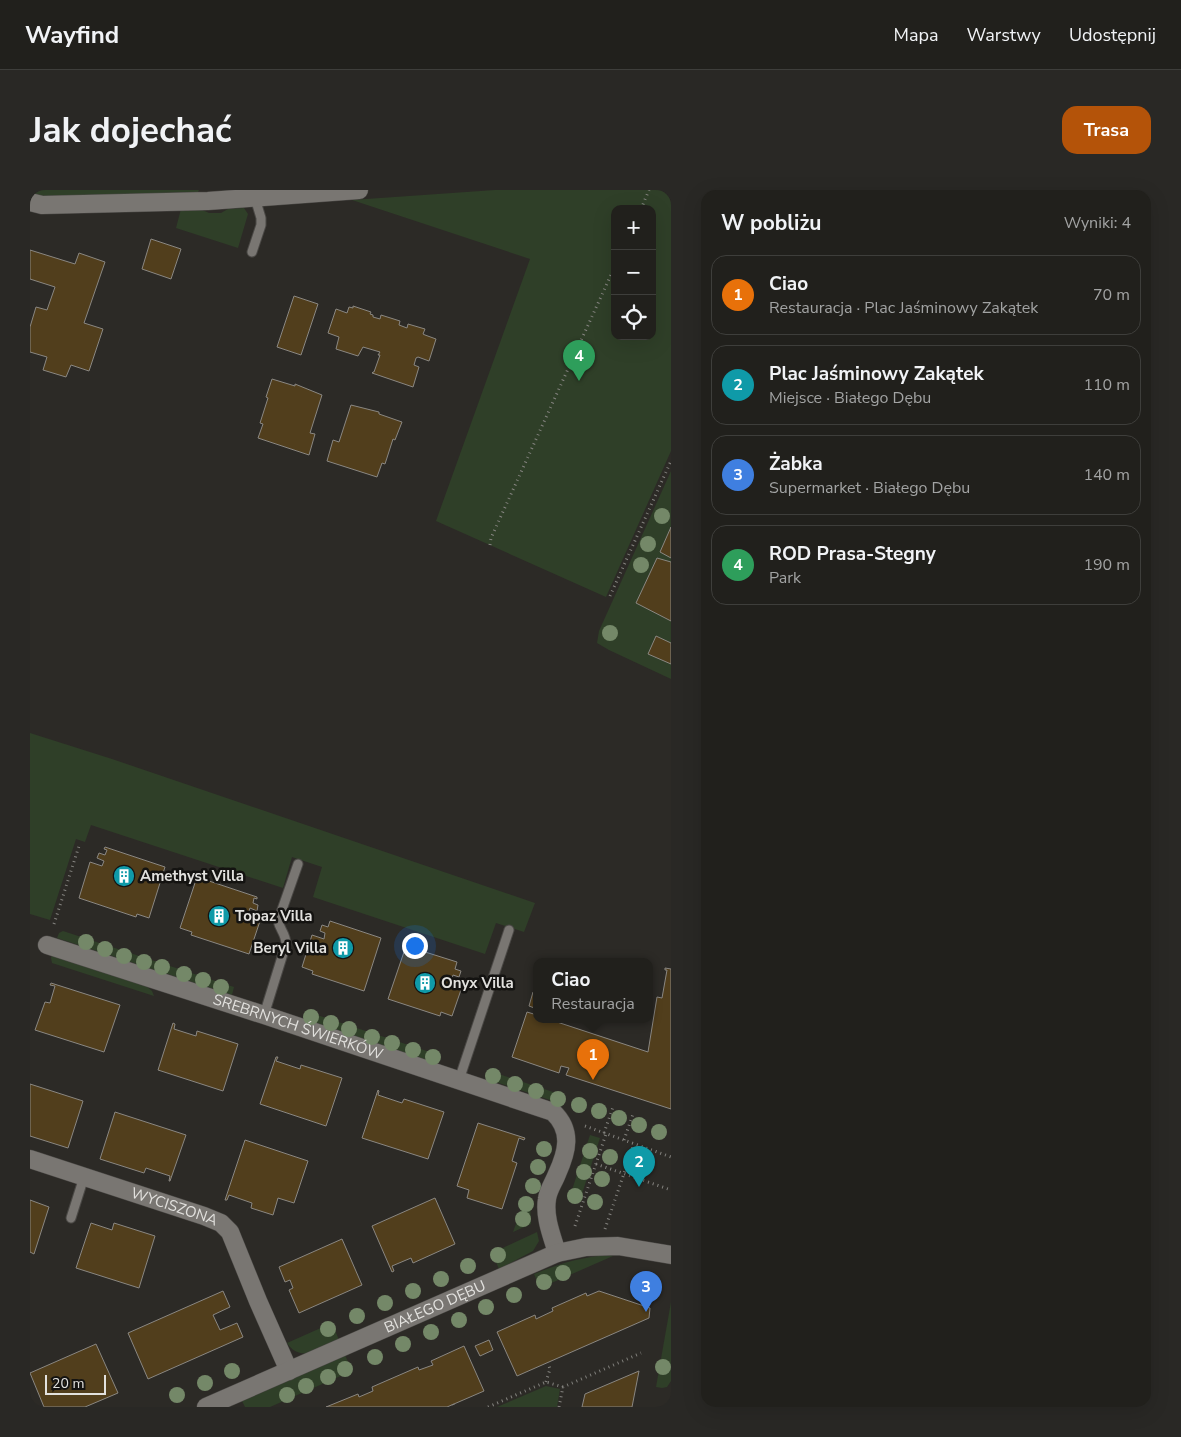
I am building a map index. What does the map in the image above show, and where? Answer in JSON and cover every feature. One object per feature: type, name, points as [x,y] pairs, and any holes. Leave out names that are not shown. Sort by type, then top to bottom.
[{"type":"street","points":[[30,202],[52,205],[207,196],[255,198],[359,190]]},
{"type":"street","name":"SREBRNYCH ŚWIERKÓW","points":[[47,945],[548,1110],[557,1116],[563,1126],[567,1141],[565,1153],[546,1200],[548,1225],[557,1253]]},
{"type":"street","name":"WYCISZONA","points":[[30,1159],[221,1223],[230,1232],[289,1371]]},
{"type":"street","name":"BIAŁEGO DĘBU","points":[[206,1407],[557,1253],[586,1247],[618,1246],[671,1255]]},
{"type":"lane","points":[[252,252],[261,225],[261,218],[255,198]]},
{"type":"lane","points":[[264,1015],[286,944],[286,938],[278,921],[298,864]]},
{"type":"lane","points":[[459,1080],[509,930]]},
{"type":"lane","points":[[71,1218],[84,1177]]},
{"type":"path","points":[[643,205],[649,190]]},
{"type":"path","points":[[490,545],[491,538],[611,275]]},
{"type":"path","points":[[610,596],[671,461]]},
{"type":"path","points":[[54,924],[80,843]]},
{"type":"path","points":[[575,1226],[613,1107]]},
{"type":"path","points":[[624,1140],[633,1114]]},
{"type":"path","points":[[585,1126],[671,1157]]},
{"type":"path","points":[[605,1230],[634,1144]]},
{"type":"path","points":[[596,1164],[671,1190]]},
{"type":"path","points":[[488,1407],[546,1382],[564,1388],[640,1353]]},
{"type":"path","points":[[546,1382],[550,1369],[548,1363]]},
{"type":"path","points":[[559,1407],[564,1388]]},
{"type":"green space","points":[[30,190],[199,190],[197,194],[49,200],[30,194]]},
{"type":"green space","points":[[495,190],[671,190],[671,451],[606,597],[436,521],[530,259],[352,200]]},
{"type":"green space","points":[[198,208],[209,213],[221,213],[228,209],[244,208],[248,214],[238,248],[176,228],[181,209]]},
{"type":"green space","points":[[671,471],[671,679],[597,643],[599,631]]},
{"type":"green space","points":[[30,733],[112,759],[535,903],[524,932],[496,923],[485,954],[313,897],[322,867],[292,857],[283,888],[91,825],[85,842],[76,839],[50,920],[30,914]]},
{"type":"green space","points":[[63,931],[234,987],[232,995],[57,938],[59,933]]},
{"type":"green space","points":[[52,954],[145,985],[152,991],[154,996],[52,963]]},
{"type":"green space","points":[[308,1012],[439,1055],[436,1063],[305,1020]]},
{"type":"green space","points":[[490,1071],[565,1096],[562,1104],[487,1079]]},
{"type":"green space","points":[[590,1135],[600,1138],[580,1200],[570,1196]]},
{"type":"green space","points":[[525,1199],[530,1201],[531,1224],[513,1232]]},
{"type":"green space","points":[[537,1232],[539,1241],[533,1251],[499,1269],[492,1253]]},
{"type":"green space","points":[[613,1256],[540,1288],[534,1274],[571,1261]]},
{"type":"green space","points":[[671,1302],[671,1381],[667,1387],[662,1388],[656,1387]]},
{"type":"green space","points":[[332,1323],[339,1340],[318,1350],[298,1353],[287,1343]]},
{"type":"green space","points":[[345,1355],[352,1371],[270,1407],[245,1407],[242,1401]]},
{"type":"green space","points":[[546,1386],[560,1389],[557,1407],[497,1407]]},
{"type":"building","points":[[151,239],[181,249],[171,279],[142,269]]},
{"type":"building","points":[[30,250],[75,264],[79,253],[105,262],[84,323],[103,329],[89,371],[71,365],[66,377],[43,370],[47,357],[30,352],[30,327],[36,307],[47,310],[55,287],[30,279]]},
{"type":"building","points":[[294,296],[318,304],[301,355],[277,347]]},
{"type":"building","points":[[353,306],[371,312],[370,314],[373,317],[380,319],[381,315],[400,321],[399,325],[407,328],[408,324],[425,329],[423,334],[436,339],[429,361],[416,358],[414,365],[419,367],[413,387],[372,373],[374,372],[380,352],[363,347],[358,356],[336,349],[339,337],[328,333],[336,309],[347,313],[349,307],[353,308]]},
{"type":"building","points":[[272,379],[295,386],[295,384],[322,395],[310,433],[315,434],[309,455],[258,438],[263,424],[260,423],[268,398],[266,397]]},
{"type":"building","points":[[351,405],[379,412],[379,414],[402,422],[395,440],[393,439],[385,464],[382,463],[377,477],[327,461],[333,440],[339,442]]},
{"type":"building","points":[[671,527],[671,558],[660,552]]},
{"type":"building","points":[[657,558],[671,562],[671,621],[636,603]]},
{"type":"building","points":[[656,636],[671,643],[671,664],[648,654]]},
{"type":"building","name":"Amethyst Villa","points":[[105,847],[165,867],[149,918],[137,914],[136,917],[79,898],[90,862],[102,866],[104,861],[97,858],[99,853],[105,855],[107,850],[104,849]]},
{"type":"building","name":"Topaz Villa","points":[[197,877],[257,897],[257,899],[254,898],[253,903],[258,905],[257,911],[250,908],[248,914],[261,918],[249,954],[191,935],[192,932],[180,928]]},
{"type":"building","name":"Beryl Villa","points":[[330,921],[381,938],[364,991],[312,974],[313,971],[302,967],[312,935],[324,939],[325,933],[320,931],[322,925],[328,927]]},
{"type":"building","name":"Onyx Villa","points":[[406,946],[457,962],[455,969],[461,971],[459,977],[453,975],[451,981],[463,984],[452,1016],[441,1012],[440,1016],[388,999]]},
{"type":"building","points":[[665,968],[671,969],[671,1109],[566,1075],[569,1068],[561,1066],[559,1073],[512,1057],[527,1012],[533,1014],[533,1023],[560,1023],[648,1052],[657,997],[662,998],[667,970]]},
{"type":"building","points":[[51,983],[120,1005],[104,1052],[35,1030],[45,1002],[50,1003],[55,986],[50,985]]},
{"type":"building","points":[[533,992],[533,1008],[529,1006]]},
{"type":"building","points":[[173,1023],[175,1024],[174,1029],[196,1036],[197,1031],[238,1044],[223,1091],[158,1070]]},
{"type":"building","points":[[276,1057],[278,1057],[276,1061],[300,1069],[301,1065],[342,1078],[326,1126],[260,1104]]},
{"type":"building","points":[[30,1084],[83,1101],[68,1148],[30,1136]]},
{"type":"building","points":[[378,1090],[378,1095],[402,1103],[404,1099],[444,1112],[428,1159],[362,1138]]},
{"type":"building","points":[[115,1112],[186,1135],[170,1181],[170,1176],[146,1168],[144,1173],[100,1159]]},
{"type":"building","points":[[478,1123],[525,1138],[524,1140],[519,1138],[512,1161],[517,1163],[502,1209],[467,1198],[469,1190],[457,1186]]},
{"type":"building","points":[[245,1140],[308,1161],[294,1203],[278,1198],[273,1215],[251,1208],[252,1203],[229,1195],[227,1200],[225,1200]]},
{"type":"building","points":[[435,1198],[455,1244],[413,1263],[411,1258],[392,1266],[394,1271],[392,1272],[372,1226]]},
{"type":"building","points":[[30,1200],[49,1207],[34,1254],[30,1252]]},
{"type":"building","points":[[91,1223],[112,1230],[114,1223],[155,1236],[139,1288],[76,1268]]},
{"type":"building","points":[[342,1239],[362,1285],[299,1313],[289,1290],[293,1288],[290,1280],[285,1282],[279,1267]]},
{"type":"building","points":[[223,1291],[230,1307],[213,1315],[220,1330],[237,1323],[243,1337],[148,1379],[128,1333]]},
{"type":"building","points":[[599,1291],[650,1308],[649,1318],[517,1376],[497,1332],[535,1315],[536,1319],[553,1311],[552,1308],[586,1293],[587,1296]]},
{"type":"building","points":[[489,1340],[493,1350],[480,1356],[475,1346]]},
{"type":"building","points":[[96,1344],[118,1393],[85,1407],[44,1407],[30,1373]]},
{"type":"building","points":[[464,1346],[484,1391],[447,1407],[326,1407],[358,1394],[359,1397],[373,1391],[372,1387],[418,1367],[419,1370],[433,1365],[431,1361]]},
{"type":"building","points":[[639,1371],[632,1407],[582,1407],[585,1394]]},
{"type":"place","name":"ROD Prasa-Stegny","points":[[579,381]]},
{"type":"place","name":"Amethyst Villa","points":[[124,876]]},
{"type":"place","name":"Topaz Villa","points":[[219,916]]},
{"type":"place","name":"Beryl Villa","points":[[343,948]]},
{"type":"place","name":"Onyx Villa","points":[[425,983]]},
{"type":"place","name":"Ciao","points":[[593,1080]]},
{"type":"place","name":"Plac Jaśminowy Zakątek","points":[[639,1187]]},
{"type":"place","name":"Żabka","points":[[646,1312]]}]
